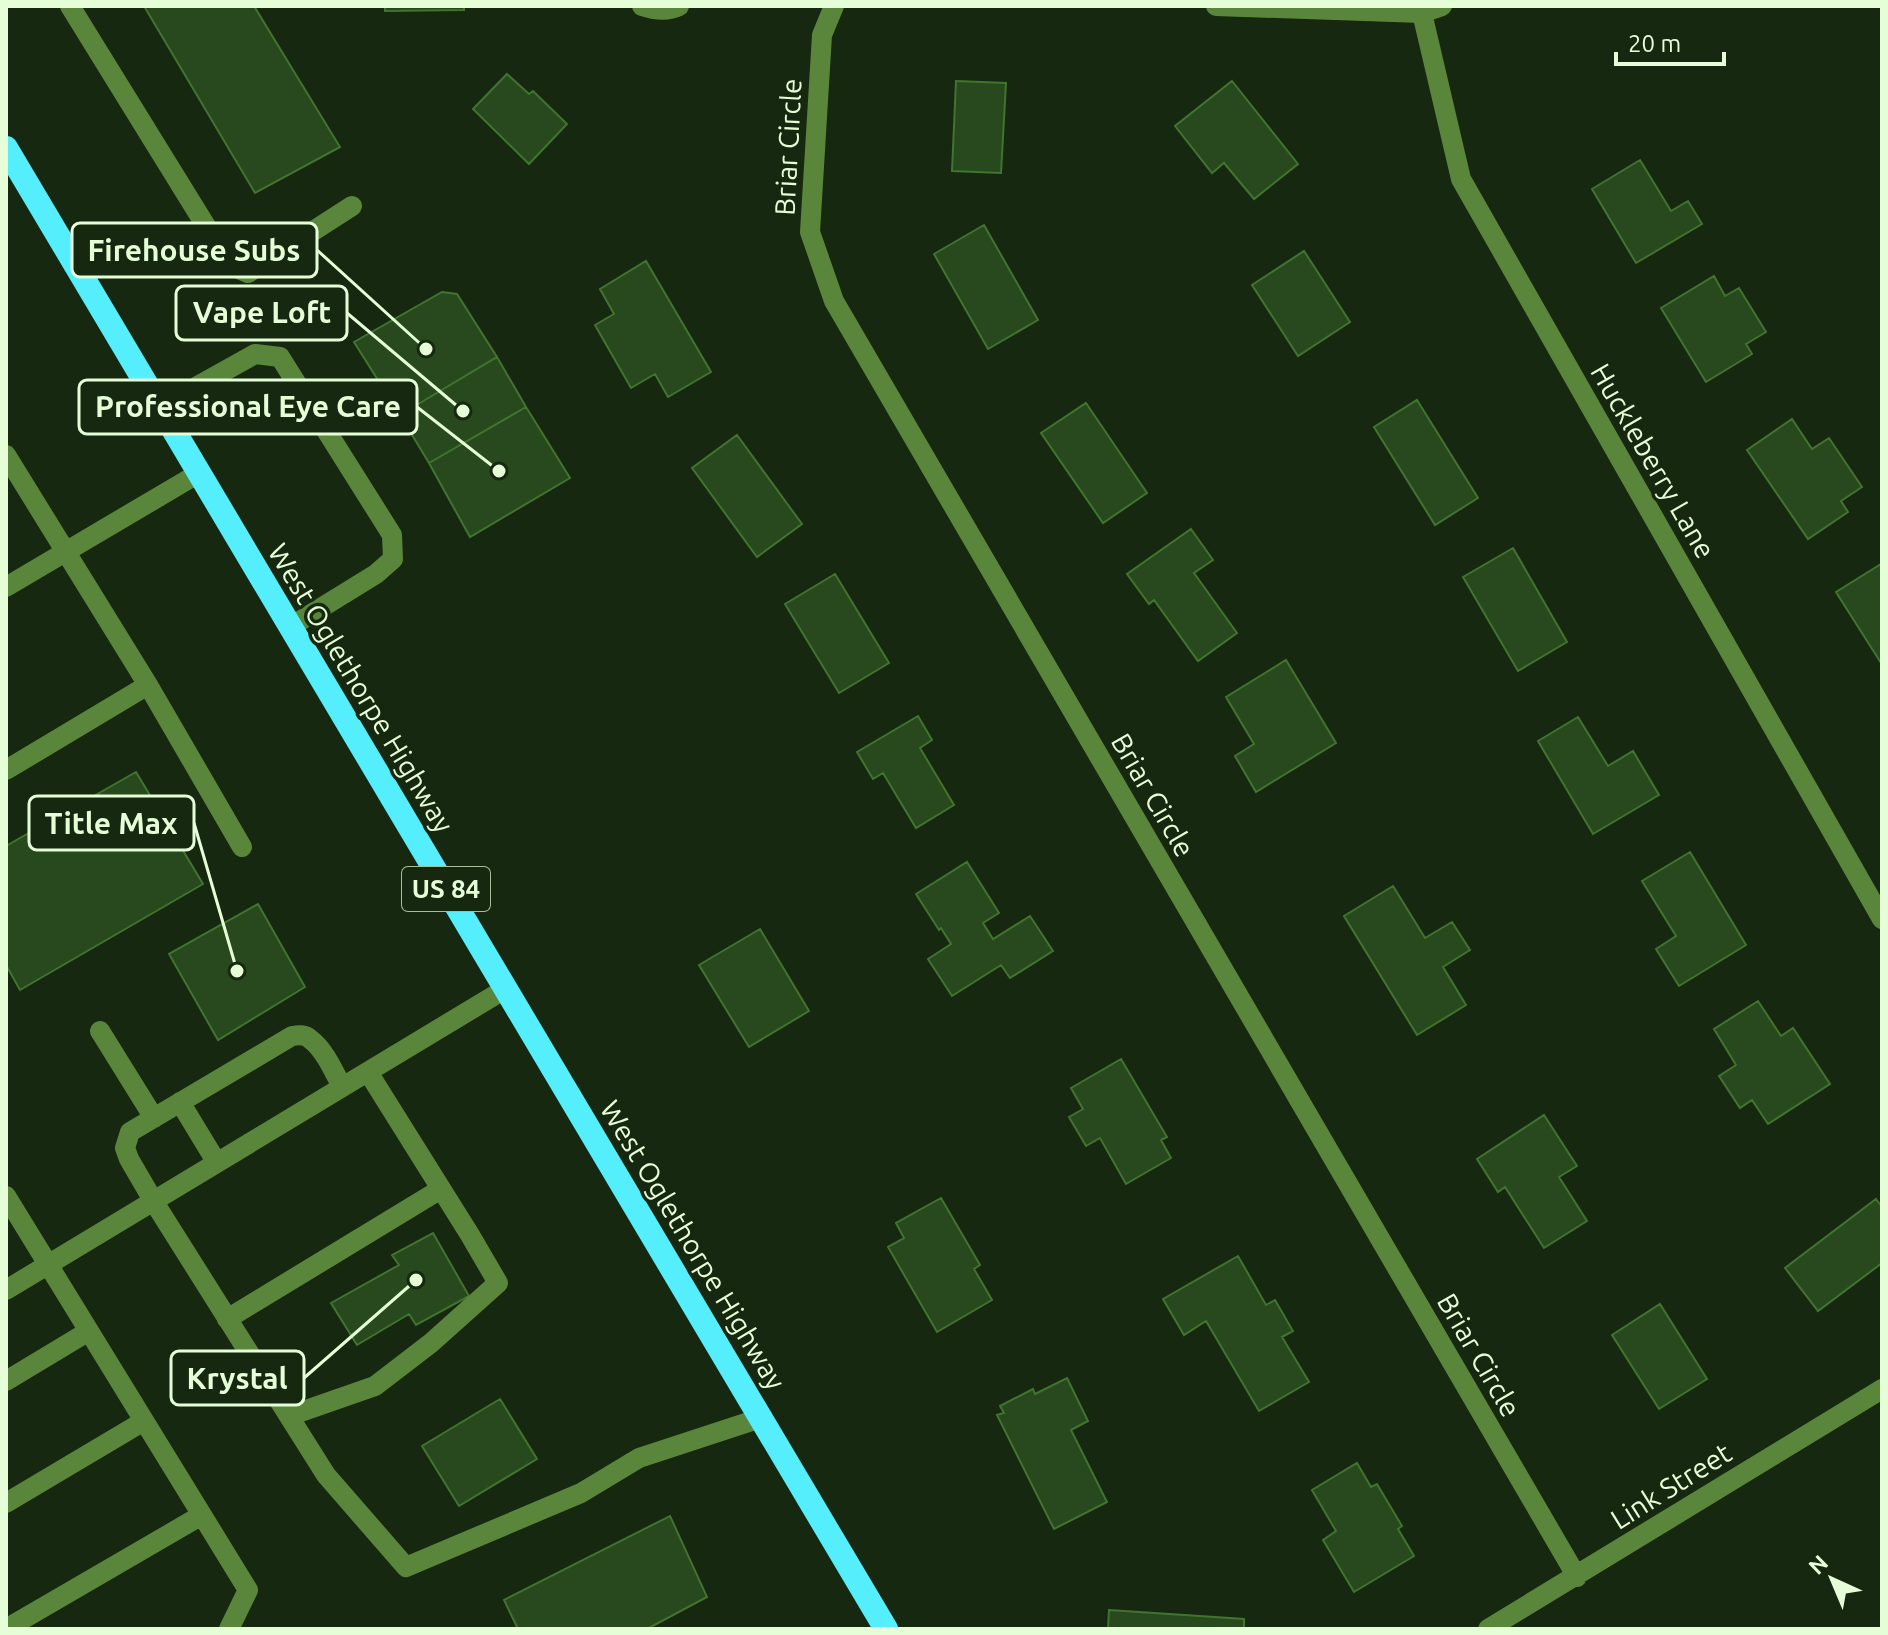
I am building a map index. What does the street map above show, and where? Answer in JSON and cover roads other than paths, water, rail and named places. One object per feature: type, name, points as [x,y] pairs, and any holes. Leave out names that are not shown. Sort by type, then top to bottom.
[{"type":"highway","name":"West Oglethorpe Highway","points":[[6,148],[886,1629]]},
{"type":"street","points":[[70,6],[230,265],[248,273],[352,206]]},
{"type":"street","points":[[642,6],[654,10],[679,6]]},
{"type":"street","name":"Briar Circle","points":[[834,6],[822,35],[810,232],[834,301],[1577,1577]]},
{"type":"street","points":[[1216,6],[1422,13],[1442,6]]},
{"type":"street","name":"Huckleberry Lane","points":[[1422,13],[1461,179],[1882,919]]},
{"type":"street","points":[[160,407],[255,354],[280,357],[392,535],[393,559],[376,574],[290,627]]},
{"type":"street","points":[[9,466],[148,685],[242,847]]},
{"type":"street","points":[[6,587],[199,473]]},
{"type":"street","points":[[6,770],[148,685]]},
{"type":"street","points":[[6,1290],[505,989]]},
{"type":"street","points":[[100,1031],[154,1118]]},
{"type":"street","points":[[342,1087],[310,1038],[292,1036],[130,1132],[125,1148],[154,1202],[326,1475],[406,1567],[581,1493],[639,1458],[761,1418]]},
{"type":"street","points":[[289,1416],[375,1386],[431,1343],[498,1283],[368,1072]]},
{"type":"street","points":[[180,1102],[217,1163]]},
{"type":"street","points":[[227,1319],[441,1189]]},
{"type":"street","points":[[6,1197],[248,1590],[229,1629]]},
{"type":"street","points":[[6,1381],[89,1331]]},
{"type":"street","name":"Link Street","points":[[1488,1629],[1882,1389]]},
{"type":"street","points":[[6,1503],[144,1421]]},
{"type":"street","points":[[6,1629],[202,1515]]},
{"type":"place","name":"Firehouse Subs","points":[[426,349]]},
{"type":"place","name":"Vape Loft","points":[[463,411]]},
{"type":"place","name":"Professional Eye Care","points":[[499,471]]},
{"type":"place","name":"Title Max","points":[[237,971]]},
{"type":"place","name":"Krystal","points":[[416,1280]]}]
